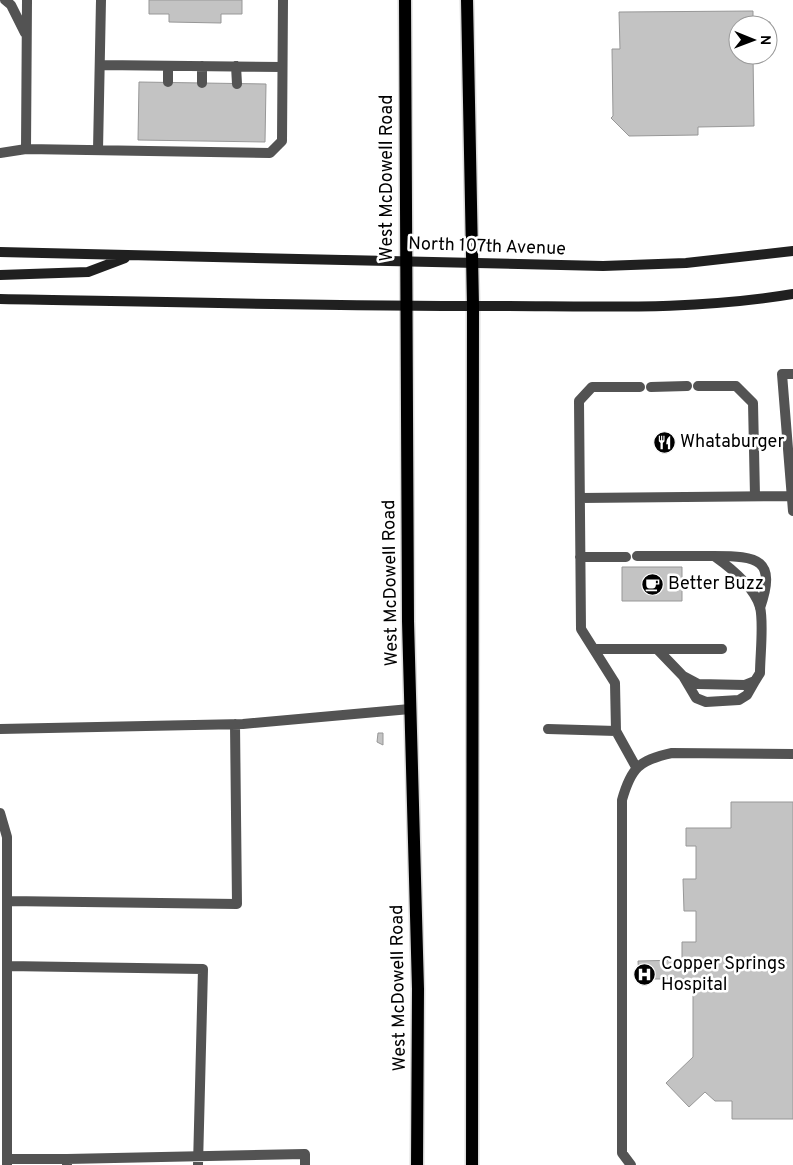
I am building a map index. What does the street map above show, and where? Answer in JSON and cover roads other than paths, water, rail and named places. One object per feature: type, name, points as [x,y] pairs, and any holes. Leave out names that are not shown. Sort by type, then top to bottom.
[{"type":"main road","name":"West McDowell Road","points":[[405,0],[405,260],[410,709],[418,990],[417,1165]]},
{"type":"main road","points":[[467,0],[473,306],[472,1165]]},
{"type":"main road","name":"North 107th Avenue","points":[[0,252],[612,266],[686,264],[793,251]]},
{"type":"main road","points":[[0,274],[88,272],[130,256]]},
{"type":"main road","points":[[0,298],[406,306],[687,305],[793,294]]},
{"type":"lane","points":[[5,0],[11,5],[26,36]]},
{"type":"lane","points":[[26,149],[27,0]]},
{"type":"lane","points":[[98,150],[101,0]]},
{"type":"lane","points":[[0,153],[26,149],[270,154],[282,141],[283,0]]},
{"type":"lane","points":[[100,65],[282,67]]},
{"type":"lane","points":[[168,66],[168,82]]},
{"type":"lane","points":[[202,66],[202,83]]},
{"type":"lane","points":[[236,66],[236,84]]},
{"type":"lane","points":[[167,140],[168,151]]},
{"type":"lane","points":[[201,141],[202,152]]},
{"type":"lane","points":[[235,141],[235,153]]},
{"type":"lane","points":[[793,374],[782,374],[793,511]]},
{"type":"lane","points":[[652,386],[687,386]]},
{"type":"lane","points":[[698,386],[736,386],[752,403],[755,496]]},
{"type":"lane","points":[[636,767],[616,731],[615,684],[581,629],[579,401],[592,387],[640,387]]},
{"type":"lane","points":[[580,498],[792,496]]},
{"type":"lane","points":[[637,556],[752,558],[762,565],[767,577],[767,588],[760,608],[760,673],[747,694],[739,700],[706,702],[696,698],[683,676],[657,649]]},
{"type":"lane","points":[[714,556],[754,593],[760,608]]},
{"type":"lane","points":[[580,557],[626,557]]},
{"type":"lane","points":[[594,649],[722,649]]},
{"type":"lane","points":[[683,676],[698,684],[745,685],[756,681]]},
{"type":"lane","points":[[0,729],[235,724],[410,709]]},
{"type":"lane","points":[[7,901],[237,904],[235,724]]},
{"type":"lane","points":[[548,730],[616,731]]},
{"type":"lane","points":[[631,1165],[622,1153],[622,800],[627,783],[636,767],[652,757],[672,754],[793,754]]},
{"type":"lane","points":[[0,812],[7,837],[7,1162],[198,1161],[305,1154],[305,1165]]},
{"type":"lane","points":[[6,966],[203,969],[198,1161]]},
{"type":"place","name":"Whataburger","points":[[664,442]]},
{"type":"place","name":"Better Buzz","points":[[652,584]]},
{"type":"place","name":"Copper Springs Hospital","points":[[645,974]]}]
